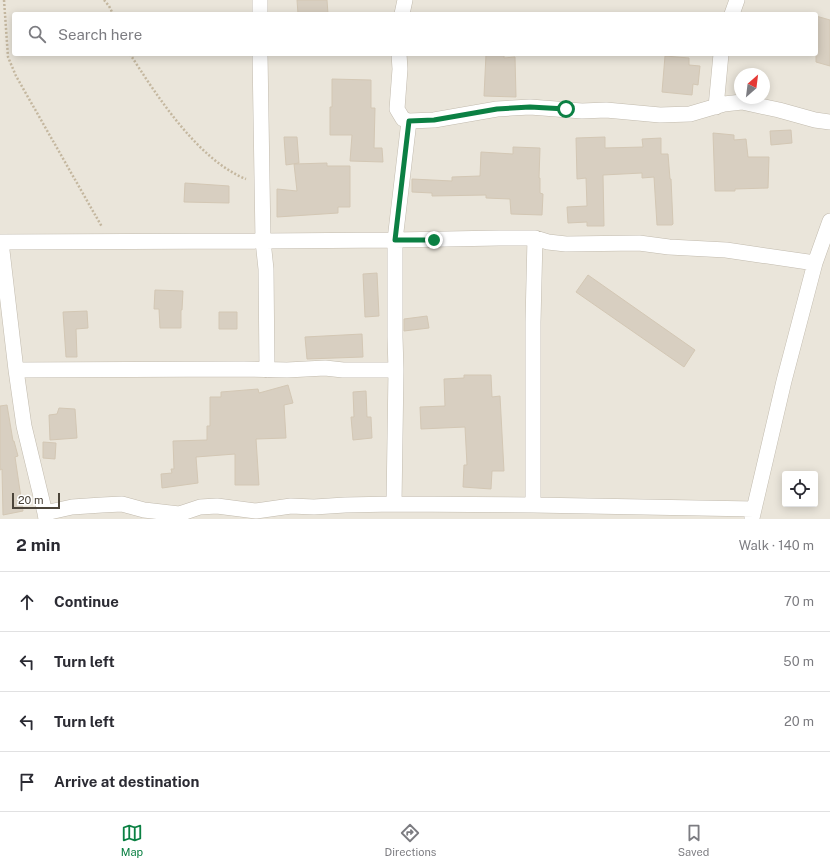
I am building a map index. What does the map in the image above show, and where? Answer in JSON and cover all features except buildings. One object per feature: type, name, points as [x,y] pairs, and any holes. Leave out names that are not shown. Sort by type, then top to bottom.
[{"type":"street","points":[[260,0],[260,12]]},
{"type":"street","points":[[402,12],[405,0]]},
{"type":"street","points":[[733,12],[737,0]]},
{"type":"street","points":[[260,56],[263,241],[266,269],[268,370]]},
{"type":"street","points":[[399,56],[400,70],[397,109],[403,119],[409,121],[434,120],[497,109],[530,107],[582,111],[606,110],[660,115],[690,114],[724,104],[742,102],[815,120],[830,122]]},
{"type":"street","points":[[716,107],[721,56]]},
{"type":"street","points":[[394,504],[396,370],[395,240],[409,121]]},
{"type":"street","points":[[815,263],[726,250],[669,247],[639,243],[566,244],[548,242],[535,238],[0,242],[24,426],[45,516],[72,507],[122,504],[144,510],[180,516],[200,507],[217,506],[256,511],[292,506],[394,504],[533,505],[753,514],[784,381],[815,263],[830,221]]},
{"type":"street","points":[[533,505],[533,322],[535,238]]},
{"type":"street","points":[[16,370],[268,370],[325,368],[343,370],[396,370]]},
{"type":"path","points":[[4,0],[8,57],[16,76],[110,242]]},
{"type":"path","points":[[104,0],[112,12]]},
{"type":"path","points":[[131,56],[162,103],[198,145],[220,164],[240,176],[262,185]]},
{"type":"shaded area","points":[[0,0],[830,0],[830,519],[0,519]]},
{"type":"route","points":[[434,240],[395,240],[409,121],[434,120],[497,109],[530,107],[566,109]]}]
